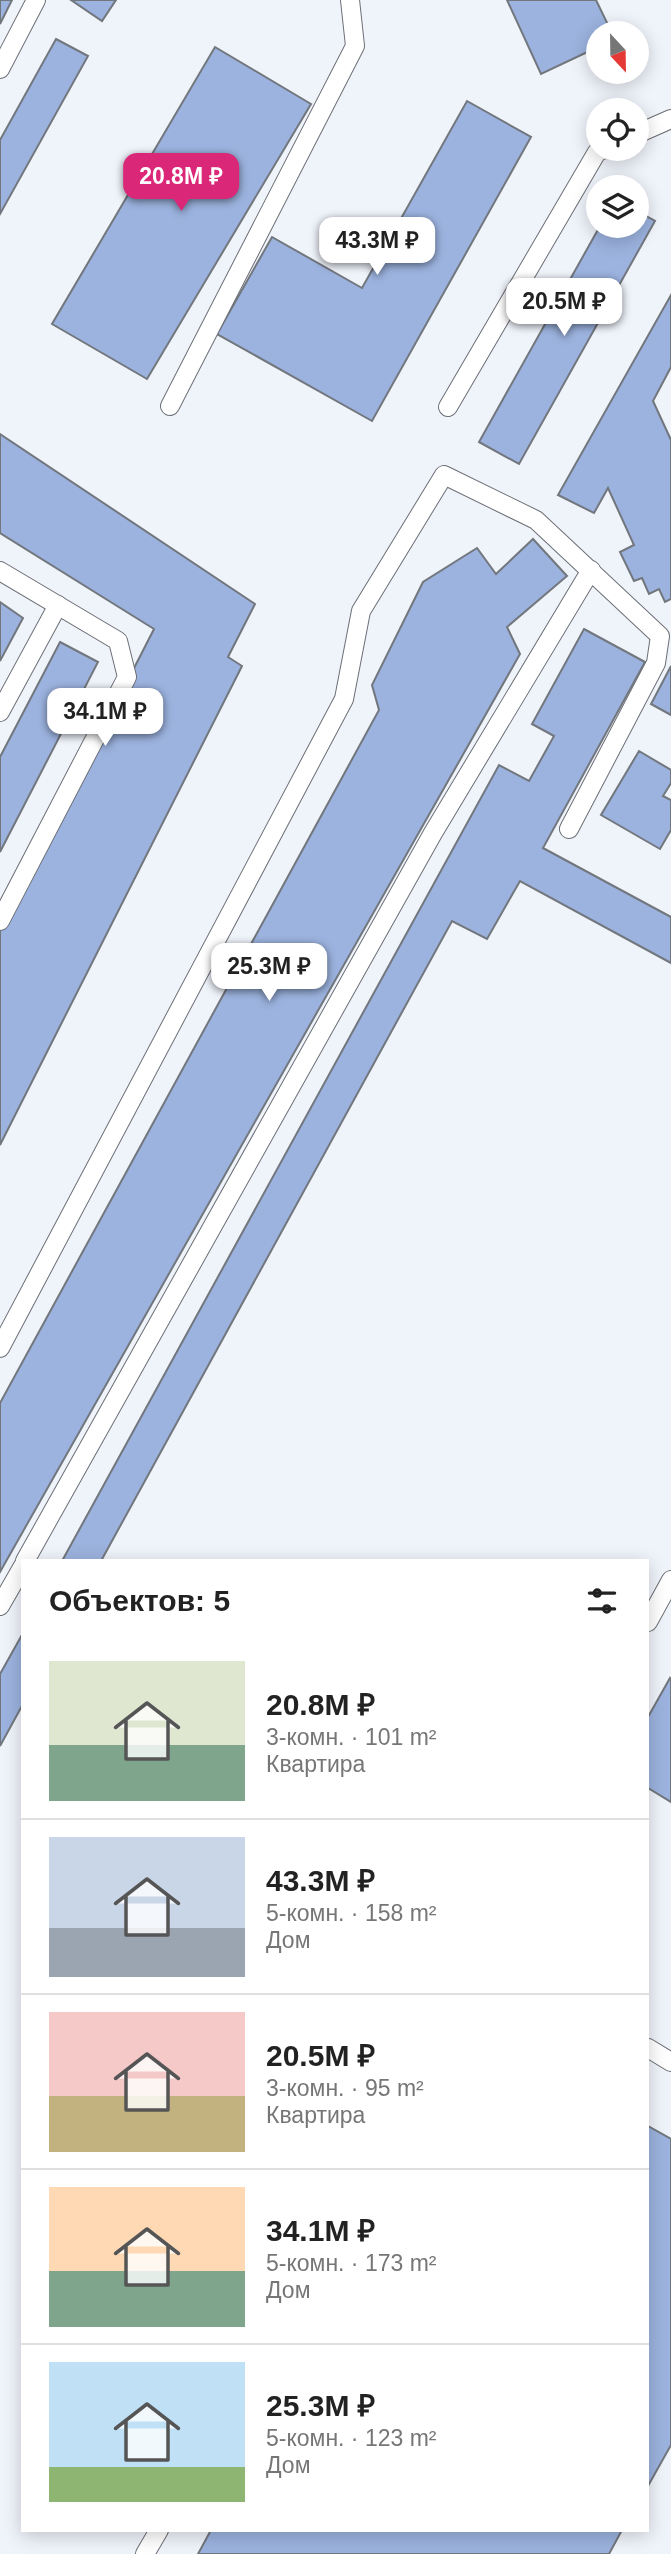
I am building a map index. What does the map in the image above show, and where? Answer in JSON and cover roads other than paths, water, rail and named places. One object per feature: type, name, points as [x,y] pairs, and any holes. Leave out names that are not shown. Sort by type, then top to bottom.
[{"type":"lane","points":[[0,69],[36,0]]},
{"type":"lane","points":[[170,405],[355,46],[350,0]]},
{"type":"lane","points":[[649,129],[671,119]]},
{"type":"lane","points":[[447,407],[592,161]]},
{"type":"lane","points":[[0,1348],[344,699],[360,611],[444,475],[536,520],[660,636],[656,663],[569,829]]},
{"type":"lane","points":[[26,1559],[433,833],[591,570]]},
{"type":"lane","points":[[0,571],[118,641],[127,677],[0,921]]},
{"type":"lane","points":[[0,712],[58,605]]},
{"type":"lane","points":[[0,1606],[21,1569]]},
{"type":"lane","points":[[649,1620],[671,1580]]},
{"type":"lane","points":[[649,2050],[671,2062]]},
{"type":"lane","points":[[145,2554],[158,2532]]}]
